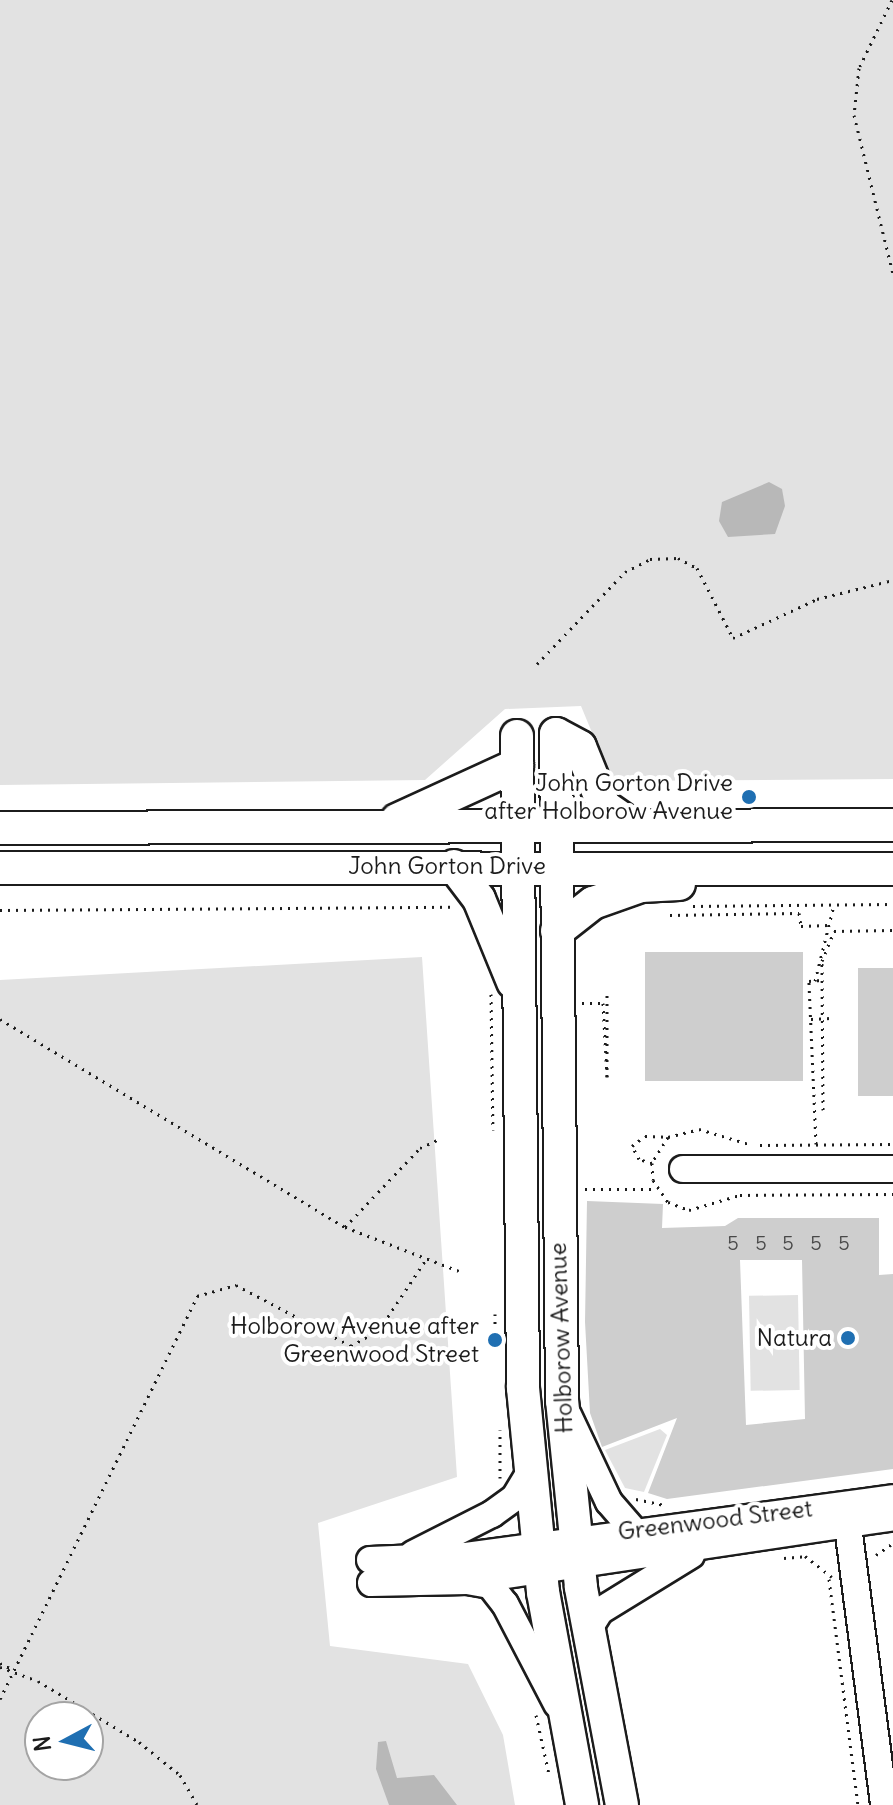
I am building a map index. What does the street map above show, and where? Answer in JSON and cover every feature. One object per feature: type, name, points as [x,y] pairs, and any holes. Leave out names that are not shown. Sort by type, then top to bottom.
[{"type":"main road","name":"Holborow Avenue","points":[[622,1805],[576,1552],[562,1401],[556,734],[580,747],[604,806],[631,825]]},
{"type":"main road","name":"Holborow Avenue","points":[[379,827],[517,750],[517,866],[504,991],[520,1316],[539,1558],[582,1805]]},
{"type":"main road","name":"John Gorton Drive","points":[[0,828],[893,825]]},
{"type":"main road","points":[[454,866],[479,899],[504,991]]},
{"type":"main road","name":"John Gorton Drive","points":[[0,868],[557,866],[893,869]]},
{"type":"main road","points":[[557,931],[593,903],[641,886],[770,880],[825,867]]},
{"type":"street","points":[[683,1169],[893,1169]]},
{"type":"street","points":[[562,1401],[609,1502],[633,1530]]},
{"type":"street","points":[[530,1472],[515,1497],[492,1514],[403,1559],[370,1572],[490,1585],[505,1604],[565,1718]]},
{"type":"street","name":"Greenwood Street","points":[[576,1552],[704,1547],[847,1515],[893,1498]]},
{"type":"street","points":[[847,1515],[842,1576],[886,1768],[884,1805]]},
{"type":"street","name":"Greenwood Street","points":[[576,1552],[633,1530],[847,1515],[893,1517]]},
{"type":"street","points":[[588,1630],[621,1595],[704,1547]]},
{"type":"street","points":[[467,1581],[539,1558],[576,1552]]},
{"type":"street","points":[[403,1559],[539,1558]]},
{"type":"path","points":[[892,0],[859,68],[854,115],[893,274]]},
{"type":"path","points":[[537,664],[625,572],[650,559],[678,558],[697,568],[733,638],[817,599],[893,580]]},
{"type":"path","points":[[665,906],[893,904]]},
{"type":"path","points":[[815,981],[834,905]]},
{"type":"path","points":[[0,910],[462,907]]},
{"type":"path","points":[[670,915],[799,913],[801,926],[828,925]]},
{"type":"path","points":[[823,1110],[822,980],[834,931],[893,930]]},
{"type":"path","points":[[816,1144],[809,1080],[809,981],[822,980]]},
{"type":"path","points":[[494,1139],[504,991]]},
{"type":"path","points":[[580,1003],[603,1003],[607,1077],[607,993]]},
{"type":"path","points":[[809,1019],[831,1018]]},
{"type":"path","points":[[0,1019],[345,1227],[425,1261],[459,1271]]},
{"type":"path","points":[[809,1080],[823,1080]]},
{"type":"path","points":[[652,1163],[639,1159],[632,1146],[645,1136],[668,1137],[699,1129],[751,1145],[893,1144]]},
{"type":"path","points":[[657,1189],[652,1163],[668,1137]]},
{"type":"path","points":[[345,1227],[420,1148],[439,1139]]},
{"type":"path","points":[[580,1190],[657,1189],[689,1210],[740,1195],[893,1194]]},
{"type":"path","points":[[0,1699],[169,1341],[197,1296],[236,1285],[351,1346],[379,1330],[425,1261]]},
{"type":"path","points":[[495,1309],[496,1355]]},
{"type":"path","points":[[498,1486],[499,1418]]},
{"type":"path","points":[[780,1558],[805,1556],[842,1576],[858,1805]]},
{"type":"path","points":[[0,1665],[16,1670],[139,1742],[180,1775],[197,1805]]},
{"type":"path","points":[[534,1705],[552,1791]]},
{"type":"shaded area","points":[[0,0],[893,0],[893,779],[612,781],[581,706],[505,709],[425,780],[0,785]]},
{"type":"shaded area","points":[[769,482],[782,489],[785,506],[775,534],[728,537],[719,521],[722,502]]},
{"type":"shaded area","points":[[422,957],[457,1477],[318,1523],[330,1646],[468,1664],[503,1735],[515,1805],[0,1805],[0,980]]},
{"type":"shaded area","points":[[798,1295],[800,1390],[751,1391],[749,1296]]},
{"type":"shaded area","points":[[660,1429],[667,1435],[644,1492],[625,1488],[605,1450]]},
{"type":"shaded area","points":[[386,1741],[397,1778],[434,1775],[457,1805],[389,1805],[376,1769],[378,1742]]},
{"type":"building","points":[[645,952],[803,952],[803,1081],[645,1081]]},
{"type":"building","points":[[858,968],[893,968],[893,1096],[858,1096]]},
{"type":"building","points":[[587,1201],[663,1204],[662,1228],[725,1226],[738,1218],[879,1218],[879,1275],[893,1274],[893,1469],[667,1499],[648,1493],[677,1418],[602,1447],[590,1413],[585,1322]],"holes":[[[740,1260],[802,1260],[805,1419],[746,1425]]]},
{"type":"place","name":"John Gorton Drive after Holborow Avenue","points":[[749,797]]},
{"type":"place","name":"Natura","points":[[848,1338]]},
{"type":"place","name":"Holborow Avenue after Greenwood Street","points":[[495,1340]]}]
